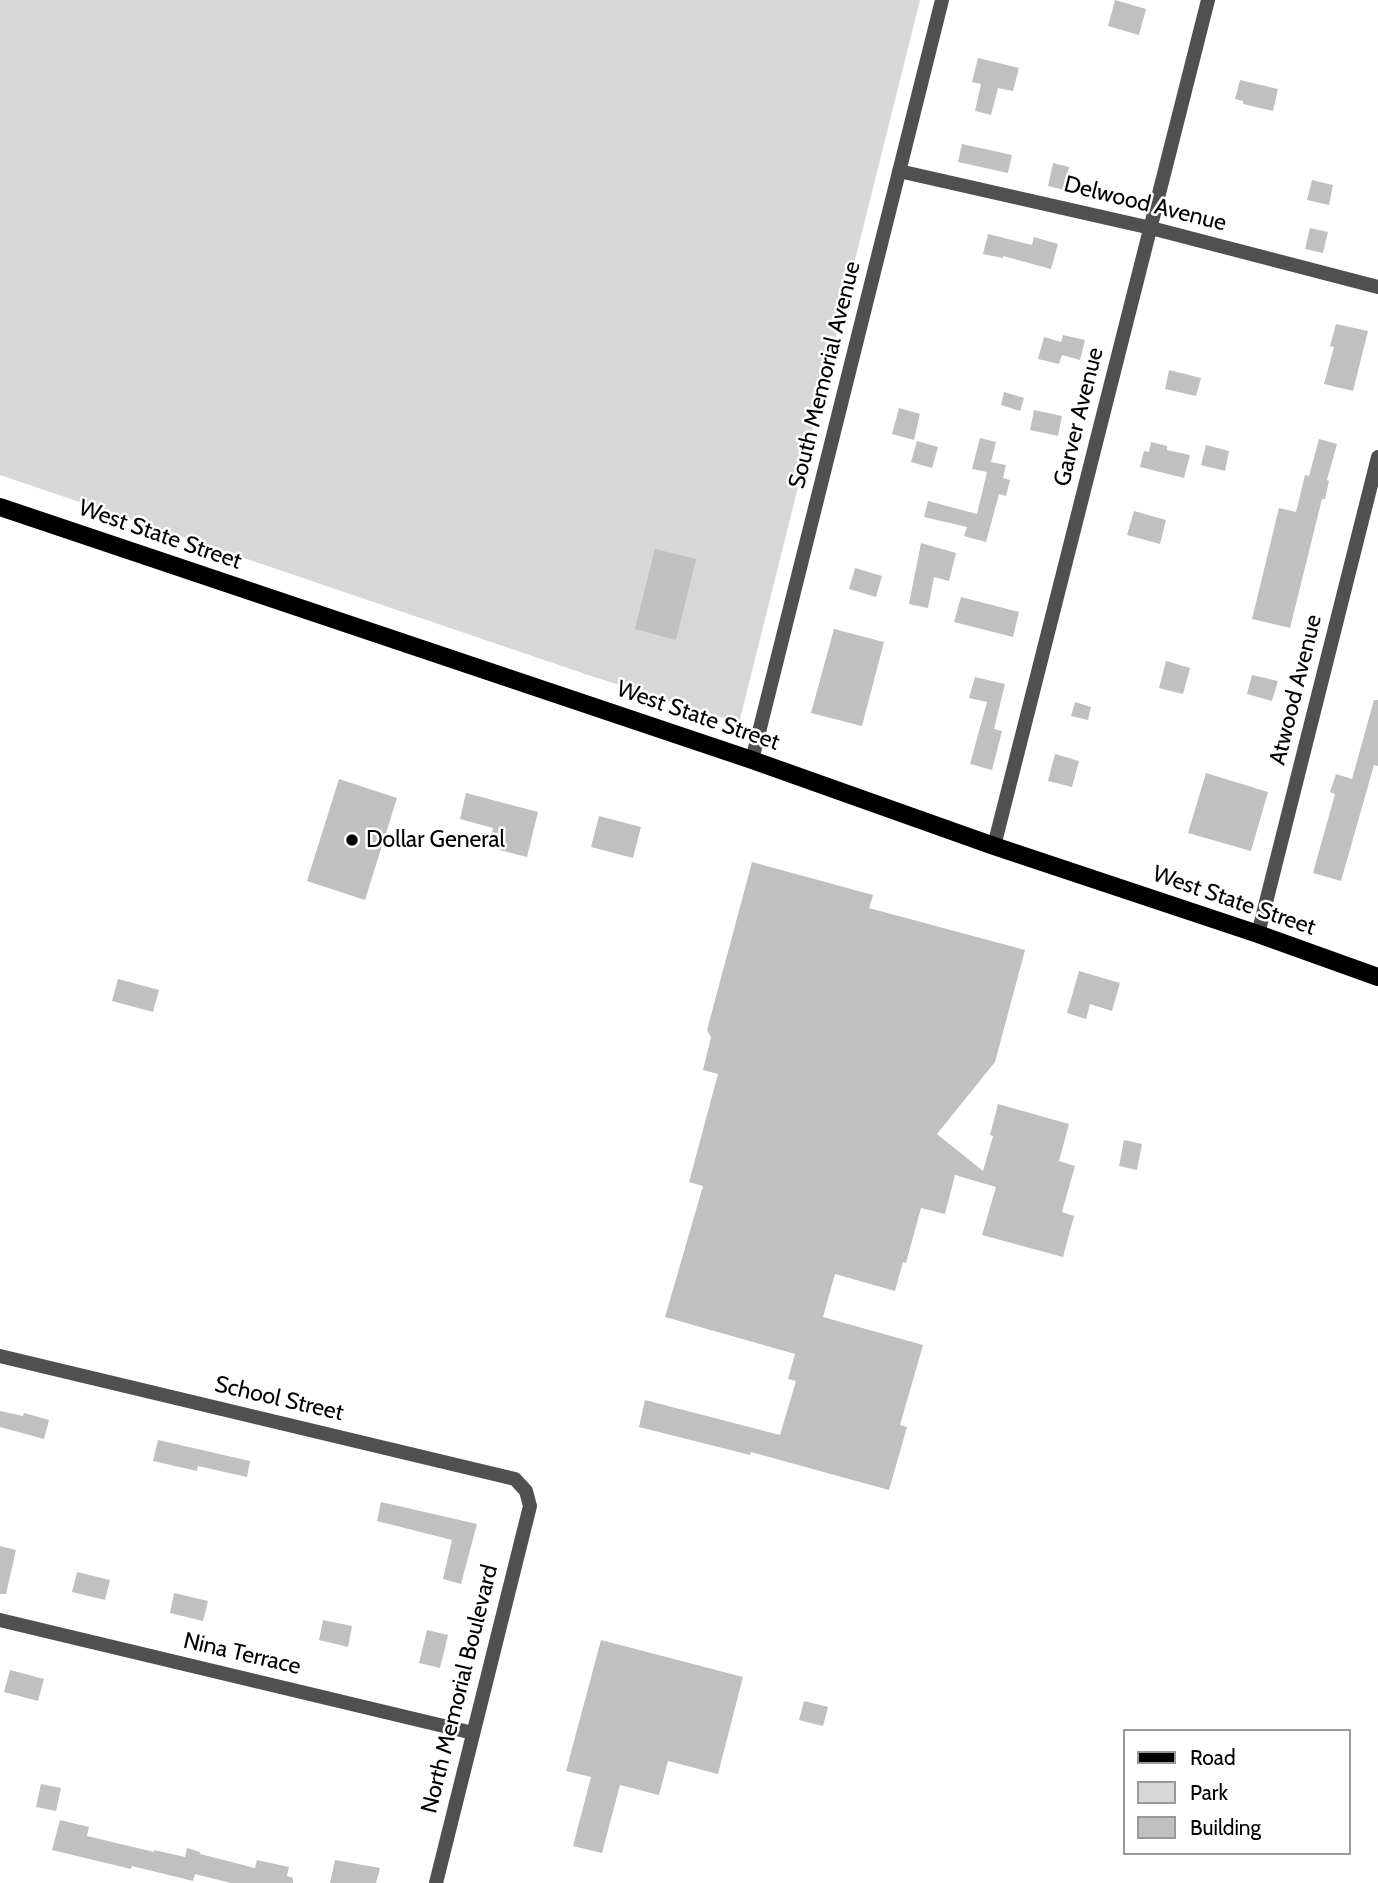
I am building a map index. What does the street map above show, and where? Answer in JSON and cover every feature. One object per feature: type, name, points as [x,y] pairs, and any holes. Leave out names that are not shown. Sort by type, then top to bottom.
[{"type":"main road","name":"West State Street","points":[[0,507],[751,760],[1378,977]]},
{"type":"street","name":"South Memorial Avenue","points":[[751,760],[942,0]]},
{"type":"street","name":"Garver Avenue","points":[[994,846],[1208,0]]},
{"type":"street","name":"Delwood Avenue","points":[[899,170],[1151,228],[1378,287]]},
{"type":"street","name":"Atwood Avenue","points":[[1258,934],[1378,457]]},
{"type":"street","name":"School Street","points":[[0,1356],[515,1479],[526,1491],[530,1506]]},
{"type":"street","name":"North Memorial Boulevard","points":[[436,1883],[530,1506]]},
{"type":"street","name":"Nina Terrace","points":[[0,1620],[473,1733]]},
{"type":"green space","points":[[0,0],[920,0],[739,723],[594,677],[0,475]]},
{"type":"building","points":[[1115,0],[1146,9],[1139,35],[1108,26]]},
{"type":"building","points":[[978,58],[1019,68],[1013,91],[998,88],[991,115],[975,111],[981,84],[972,82]]},
{"type":"building","points":[[1240,80],[1278,89],[1273,111],[1243,104],[1243,101],[1235,99]]},
{"type":"building","points":[[962,144],[1012,155],[1008,173],[958,162]]},
{"type":"building","points":[[1053,163],[1069,167],[1064,190],[1048,186]]},
{"type":"building","points":[[1312,180],[1333,185],[1329,205],[1307,200]]},
{"type":"building","points":[[1310,228],[1328,232],[1323,253],[1305,249]]},
{"type":"building","points":[[988,234],[1032,245],[1034,237],[1058,244],[1051,269],[1003,256],[983,254]]},
{"type":"building","points":[[1336,324],[1368,331],[1353,391],[1324,384],[1334,347],[1330,346]]},
{"type":"building","points":[[1063,335],[1085,340],[1080,360],[1062,355],[1059,364],[1038,359],[1044,337],[1061,342]]},
{"type":"building","points":[[1169,370],[1201,378],[1196,396],[1165,389]]},
{"type":"building","points":[[1004,392],[1024,398],[1020,411],[1001,405]]},
{"type":"building","points":[[899,408],[920,414],[914,440],[892,434]]},
{"type":"building","points":[[1034,410],[1062,416],[1058,436],[1030,430]]},
{"type":"building","points":[[980,438],[996,442],[991,462],[1006,465],[1003,478],[1010,480],[1006,496],[999,494],[986,542],[964,536],[967,527],[924,517],[928,501],[977,514],[987,472],[972,469]]},
{"type":"building","points":[[1319,439],[1337,444],[1290,628],[1252,619],[1279,508],[1296,512],[1305,475],[1309,476]]},
{"type":"building","points":[[917,441],[938,447],[932,468],[911,462]]},
{"type":"building","points":[[1151,442],[1167,446],[1167,450],[1190,455],[1184,478],[1140,467],[1144,451],[1149,452]]},
{"type":"building","points":[[1206,445],[1229,451],[1225,471],[1201,465]]},
{"type":"building","points":[[1134,511],[1166,520],[1160,544],[1127,535]]},
{"type":"building","points":[[921,543],[956,553],[949,581],[934,577],[928,608],[909,604]]},
{"type":"building","points":[[655,549],[696,559],[676,640],[635,629]]},
{"type":"building","points":[[855,568],[882,576],[876,597],[849,589]]},
{"type":"building","points":[[961,597],[1019,612],[1013,637],[954,622]]},
{"type":"building","points":[[834,629],[884,642],[862,726],[811,713]]},
{"type":"building","points":[[1166,661],[1190,668],[1183,694],[1159,688]]},
{"type":"building","points":[[1252,675],[1278,681],[1272,701],[1247,694]]},
{"type":"building","points":[[975,677],[1005,684],[994,729],[1002,731],[992,770],[970,764],[987,702],[969,698]]},
{"type":"building","points":[[1374,700],[1378,700],[1378,766],[1374,765],[1341,881],[1313,873],[1335,794],[1330,792],[1336,774],[1352,779]]},
{"type":"building","points":[[1075,702],[1091,707],[1088,720],[1071,716]]},
{"type":"building","points":[[1055,754],[1079,761],[1072,787],[1048,781]]},
{"type":"building","points":[[1206,773],[1268,792],[1251,851],[1188,833]]},
{"type":"building","name":"Dollar General","points":[[339,779],[397,798],[365,900],[307,881]]},
{"type":"building","points":[[466,793],[538,812],[527,857],[488,847],[493,828],[460,819]]},
{"type":"building","points":[[599,816],[641,827],[633,858],[591,847]]},
{"type":"building","points":[[752,862],[873,895],[869,908],[1025,950],[995,1062],[937,1134],[983,1171],[993,1136],[990,1135],[998,1104],[1069,1124],[1059,1161],[1075,1166],[1062,1212],[1074,1216],[1063,1257],[982,1235],[996,1187],[955,1175],[945,1214],[921,1208],[906,1263],[903,1262],[895,1291],[835,1274],[823,1317],[923,1345],[900,1425],[907,1427],[889,1490],[751,1452],[750,1455],[639,1427],[645,1400],[780,1435],[796,1381],[788,1379],[795,1354],[665,1317],[703,1186],[689,1182],[718,1074],[703,1070],[711,1037],[707,1030]]},
{"type":"building","points":[[1079,971],[1120,983],[1112,1011],[1090,1004],[1086,1019],[1067,1013]]},
{"type":"building","points":[[118,979],[159,990],[153,1012],[112,1001]]},
{"type":"building","points":[[1124,1140],[1142,1144],[1137,1170],[1119,1166]]},
{"type":"building","points":[[0,1411],[23,1416],[24,1413],[49,1420],[44,1439],[0,1427]]},
{"type":"building","points":[[158,1440],[250,1461],[247,1477],[198,1466],[197,1471],[153,1461]]},
{"type":"building","points":[[381,1502],[477,1524],[461,1584],[443,1579],[452,1540],[377,1521]]},
{"type":"building","points":[[0,1546],[16,1550],[6,1594],[0,1594]]},
{"type":"building","points":[[77,1572],[110,1580],[105,1600],[72,1592]]},
{"type":"building","points":[[174,1593],[208,1601],[203,1621],[170,1613]]},
{"type":"building","points":[[323,1620],[352,1626],[348,1647],[319,1640]]},
{"type":"building","points":[[427,1630],[448,1635],[440,1668],[419,1663]]},
{"type":"building","points":[[601,1640],[743,1677],[718,1774],[668,1761],[659,1795],[620,1785],[602,1853],[573,1846],[591,1777],[566,1771]]},
{"type":"building","points":[[10,1670],[44,1679],[38,1701],[4,1692]]},
{"type":"building","points":[[804,1701],[828,1707],[823,1726],[799,1720]]},
{"type":"building","points":[[41,1784],[61,1788],[56,1811],[36,1807]]},
{"type":"building","points":[[60,1820],[89,1827],[87,1836],[154,1852],[185,1857],[187,1848],[255,1868],[257,1860],[289,1867],[287,1876],[293,1878],[293,1883],[231,1883],[195,1874],[193,1881],[52,1850]]},
{"type":"building","points":[[335,1860],[380,1868],[376,1883],[330,1883]]},
{"type":"place","name":"Dollar General","points":[[352,840]]}]
